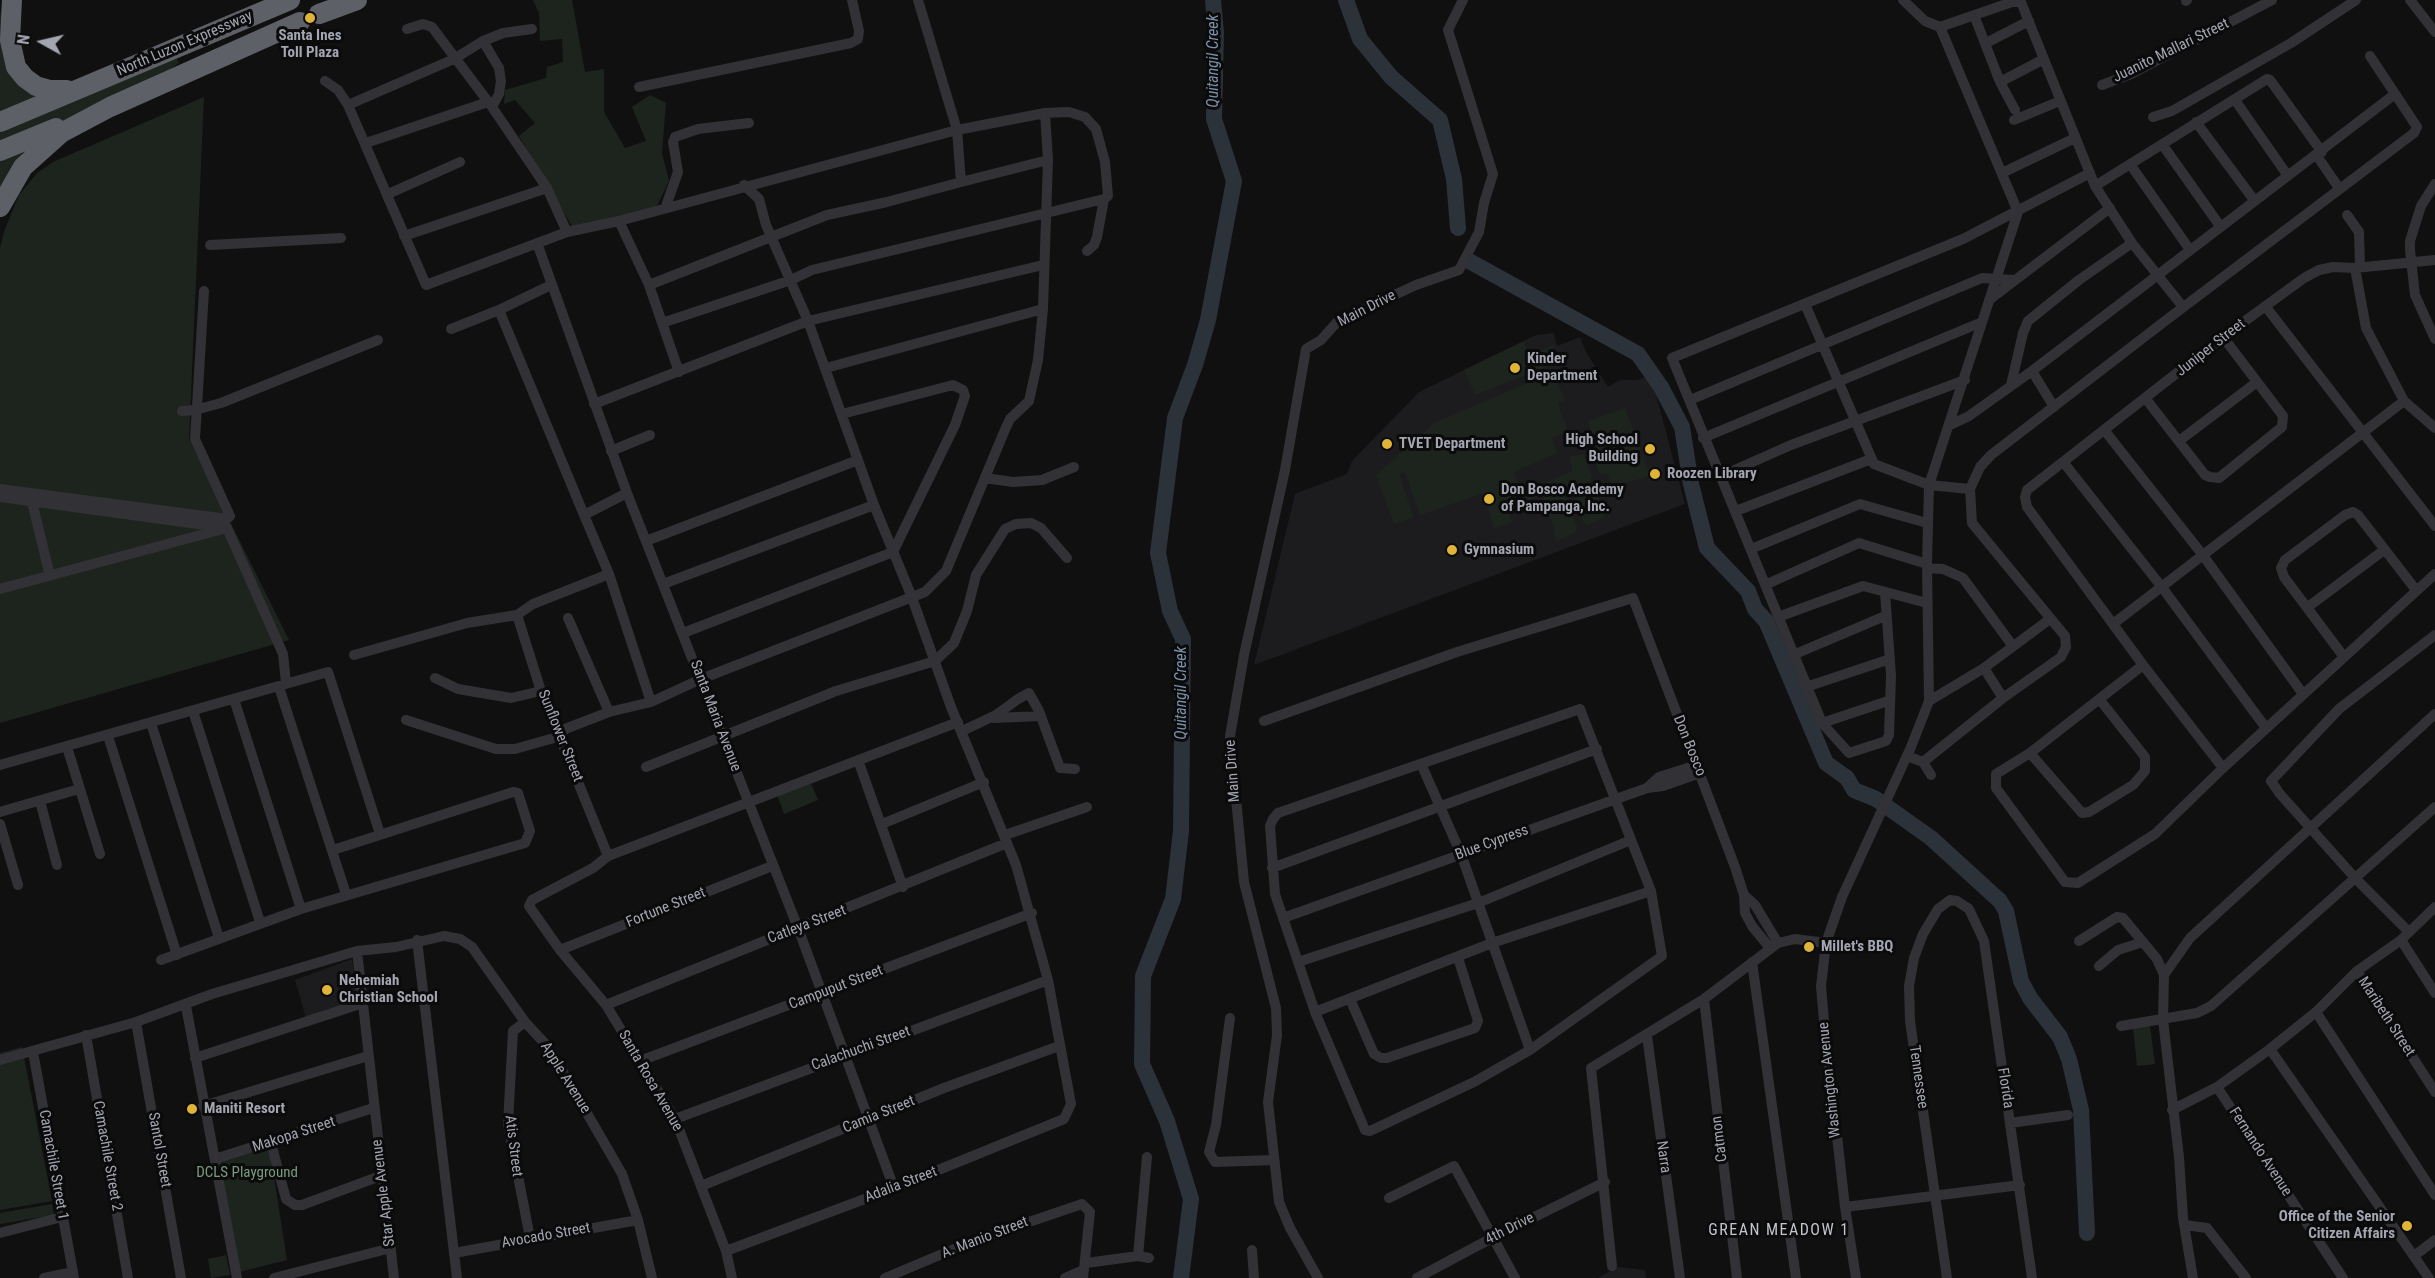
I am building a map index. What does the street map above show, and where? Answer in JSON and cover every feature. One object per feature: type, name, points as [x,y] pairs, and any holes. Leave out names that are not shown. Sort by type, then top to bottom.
[{"type":"highway","points":[[12,0],[10,47],[20,73],[30,83],[43,89],[79,88]]},
{"type":"highway","name":"North Luzon Expressway","points":[[0,122],[290,0]]},
{"type":"highway","points":[[320,14],[357,0]]},
{"type":"highway","name":"North Luzon Expressway","points":[[110,107],[300,22]]},
{"type":"highway","points":[[0,151],[110,107]]},
{"type":"highway","points":[[0,207],[13,182],[34,154],[61,133],[110,107]]},
{"type":"street","points":[[639,87],[850,43],[858,39],[859,32],[852,0]]},
{"type":"street","points":[[918,0],[957,130],[961,182]]},
{"type":"street","name":"Main Drive","points":[[1318,1278],[1281,1209],[1268,1102],[1277,1023],[1262,945],[1244,882],[1230,749],[1232,722],[1287,458],[1305,349],[1321,340],[1338,321],[1416,285],[1460,270],[1479,232],[1484,202],[1493,174],[1448,30],[1463,0]]},
{"type":"street","points":[[1904,0],[1925,21],[1940,27],[2017,1],[2021,2],[2095,186],[2132,243],[2183,307]]},
{"type":"street","name":"Juanito Mallari Street","points":[[2102,85],[2131,74],[2272,0]]},
{"type":"street","points":[[2153,117],[2172,111],[2291,43],[2356,0]]},
{"type":"street","points":[[2410,0],[2435,32]]},
{"type":"street","points":[[1974,15],[2015,115],[2060,101]]},
{"type":"street","points":[[1986,43],[2029,21]]},
{"type":"street","points":[[407,29],[428,24],[490,105],[547,189],[567,232]]},
{"type":"street","points":[[1940,27],[2018,212],[1929,485],[1927,523],[1929,701],[1984,668],[2050,619]]},
{"type":"street","points":[[348,105],[454,59],[483,41],[503,33],[532,29]]},
{"type":"street","points":[[366,143],[490,105],[500,94],[501,81],[499,68],[483,41]]},
{"type":"street","points":[[1923,762],[2065,652],[2065,636],[1972,523],[1970,489],[1980,466],[2054,406],[2416,130],[2370,56]]},
{"type":"street","points":[[2000,82],[2044,59]]},
{"type":"street","points":[[2095,186],[2264,80],[2270,80],[2320,154],[2339,188]]},
{"type":"street","points":[[325,81],[338,90],[348,105],[426,285],[567,232],[619,221],[744,185],[957,130],[1045,113],[1078,114],[1096,129],[1105,162],[1108,196],[1104,199],[812,270],[791,280],[662,323]]},
{"type":"street","points":[[1950,425],[1969,416],[2032,371],[2254,200],[2320,154],[2395,94]]},
{"type":"street","points":[[2235,100],[2288,176]]},
{"type":"street","points":[[406,720],[496,749],[515,749],[561,736],[565,729],[609,712],[651,702],[701,679],[925,592],[946,571],[1010,419],[1029,401],[1038,360],[1043,309],[1048,160],[1045,113]]},
{"type":"street","points":[[2196,122],[2254,200]]},
{"type":"street","points":[[666,207],[678,172],[673,142],[675,137],[698,129],[749,123]]},
{"type":"street","points":[[2002,173],[2075,138]]},
{"type":"street","points":[[2162,144],[2220,226]]},
{"type":"street","points":[[649,285],[827,215],[887,202],[1048,160]]},
{"type":"street","points":[[388,194],[460,162]]},
{"type":"street","points":[[2130,164],[2190,250]]},
{"type":"street","points":[[1885,592],[1890,659],[1889,735],[1886,741],[1852,753],[1845,751],[1822,723],[1792,655],[1767,584],[1703,438],[1672,358],[1923,256],[2018,212],[2090,173]]},
{"type":"street","points":[[759,199],[767,180]]},
{"type":"street","points":[[2435,184],[2416,219],[2410,241],[2410,263],[2415,295],[2435,339]]},
{"type":"street","points":[[744,185],[759,199],[772,237],[808,321],[874,505],[1006,839],[1032,914],[1048,980],[1059,1046]]},
{"type":"street","points":[[404,236],[547,189]]},
{"type":"street","points":[[1087,251],[1094,245],[1097,237],[1104,199]]},
{"type":"street","points":[[1988,301],[2110,208]]},
{"type":"street","points":[[2347,214],[2359,232],[2357,268],[2366,328],[2404,401],[2435,428]]},
{"type":"street","points":[[619,221],[649,285],[679,372]]},
{"type":"street","points":[[210,245],[341,238]]},
{"type":"street","name":"Santa Maria Avenue","points":[[537,243],[611,451],[798,928],[843,1056],[894,1188]]},
{"type":"street","points":[[2011,385],[2028,321],[2079,280],[2132,243]]},
{"type":"street","name":"Juniper Street","points":[[2113,624],[2027,507],[2025,497],[2027,490],[2223,337],[2319,270],[2435,260]]},
{"type":"street","points":[[594,404],[808,321],[1043,265]]},
{"type":"street","points":[[1690,400],[1982,278],[2014,280]]},
{"type":"street","points":[[451,329],[499,310],[551,285]]},
{"type":"street","points":[[0,489],[227,519],[230,516],[195,439],[204,291]]},
{"type":"street","points":[[1805,304],[1839,380],[1870,459],[1878,466],[1929,485],[1970,489]]},
{"type":"street","points":[[2266,307],[2435,526]]},
{"type":"street","points":[[826,368],[1043,309]]},
{"type":"street","points":[[499,310],[609,574],[651,702]]},
{"type":"street","points":[[1703,438],[1982,322]]},
{"type":"street","points":[[2146,399],[2205,475],[2219,478],[2282,427],[2283,416],[2223,337]]},
{"type":"street","points":[[182,411],[195,410],[378,340]]},
{"type":"street","points":[[2032,371],[2054,406]]},
{"type":"street","points":[[1721,476],[1791,445],[1856,423],[1965,380]]},
{"type":"street","points":[[2179,441],[2257,382]]},
{"type":"street","points":[[683,633],[893,552],[955,425],[965,396],[963,390],[953,385],[842,414]]},
{"type":"street","points":[[2223,768],[2113,624],[2404,401]]},
{"type":"street","points":[[2105,431],[2202,554],[2303,694]]},
{"type":"street","points":[[611,451],[650,435]]},
{"type":"street","points":[[1736,511],[1870,459]]},
{"type":"street","points":[[646,541],[858,460]]},
{"type":"street","points":[[2064,463],[2161,586],[2266,728]]},
{"type":"street","points":[[985,478],[1012,483],[1042,480],[1074,467]]},
{"type":"street","points":[[584,515],[627,493]]},
{"type":"street","points":[[0,497],[227,528]]},
{"type":"street","points":[[32,502],[50,576]]},
{"type":"street","points":[[1751,549],[1860,504],[1927,523]]},
{"type":"street","points":[[663,584],[874,505]]},
{"type":"street","points":[[2344,657],[2282,573],[2285,560],[2349,513],[2358,515],[2416,590]]},
{"type":"street","points":[[646,766],[836,691],[935,661],[954,643],[967,611],[976,575],[1005,529],[1016,524],[1030,523],[1041,528],[1067,558]]},
{"type":"street","points":[[0,589],[227,528]]},
{"type":"street","points":[[227,528],[283,654],[282,685],[346,894]]},
{"type":"street","points":[[1767,584],[1859,543],[1927,566],[1943,569],[1963,578],[2012,645]]},
{"type":"street","points":[[2308,607],[2384,550]]},
{"type":"street","points":[[354,655],[467,623],[517,615],[533,604],[609,574]]},
{"type":"street","points":[[2143,665],[2030,753],[1996,774],[1996,788],[2065,882],[2070,884],[2078,883],[2155,834],[2266,728],[2435,574]]},
{"type":"street","points":[[1778,617],[1863,586],[1927,603]]},
{"type":"street","name":"Don Bosco","points":[[1264,721],[1457,652],[1633,598],[1699,769],[1744,895],[1745,913],[1752,926],[1774,946]]},
{"type":"street","name":"Sunflower Street","points":[[517,615],[541,691],[608,856]]},
{"type":"street","points":[[1792,655],[1885,616]]},
{"type":"street","points":[[568,618],[609,712]]},
{"type":"street","points":[[2408,931],[2356,879],[2280,794],[2272,784],[2272,777],[2339,709],[2435,635]]},
{"type":"street","points":[[1806,687],[1890,659]]},
{"type":"street","points":[[1984,668],[2003,698]]},
{"type":"street","points":[[0,765],[108,736],[323,672],[330,675],[380,834]]},
{"type":"street","points":[[435,678],[458,688],[511,698],[541,691]]},
{"type":"street","points":[[992,718],[1029,693],[1041,716],[1060,768],[1074,770]]},
{"type":"street","points":[[234,699],[301,909]]},
{"type":"street","points":[[2030,753],[2082,813],[2089,812],[2133,785],[2145,771],[2145,757],[2100,700]]},
{"type":"street","points":[[1822,723],[1888,701]]},
{"type":"street","name":"Washington Avenue","points":[[1856,1278],[1845,1207],[1824,1021],[1821,986],[1826,943],[1848,884],[1907,756],[1929,701]]},
{"type":"street","points":[[1581,709],[1652,891],[1662,956],[1530,1050],[1474,1082],[1370,1131],[1365,1130],[1315,1012],[1275,894],[1270,826],[1278,813],[1422,766],[1581,709]]},
{"type":"street","points":[[193,711],[260,922]]},
{"type":"street","points":[[2164,975],[2190,938],[2435,714]]},
{"type":"street","points":[[608,856],[858,760],[960,726],[992,718],[1041,716]]},
{"type":"street","points":[[150,723],[219,938]]},
{"type":"street","points":[[108,736],[177,955]]},
{"type":"street","points":[[67,747],[100,854]]},
{"type":"street","points":[[1272,868],[1597,749]]},
{"type":"street","points":[[1907,756],[1923,762],[1931,775]]},
{"type":"street","points":[[858,760],[903,887]]},
{"type":"street","points":[[1422,766],[1461,854],[1530,1050]]},
{"type":"street","name":"Blue Cypress","points":[[1283,918],[1647,788],[1655,788],[1699,769]]},
{"type":"street","points":[[882,824],[984,782]]},
{"type":"street","points":[[0,812],[79,789]]},
{"type":"street","points":[[161,960],[260,922],[346,894],[525,843],[530,831],[517,792],[333,850]]},
{"type":"street","points":[[40,801],[57,865]]},
{"type":"street","name":"Catleya Street","points":[[606,1005],[903,887],[1006,839],[1087,807]]},
{"type":"street","points":[[2121,1026],[2197,1013],[2211,1006],[2435,807]]},
{"type":"street","points":[[0,824],[18,885]]},
{"type":"street","points":[[1298,962],[1478,903],[1631,840]]},
{"type":"street","name":"Santa Rosa Avenue","points":[[608,856],[593,868],[532,900],[529,906],[560,950],[606,1005],[675,1119],[726,1251],[732,1278]]},
{"type":"street","name":"Fortune Street","points":[[560,950],[772,866]]},
{"type":"street","points":[[1315,1012],[1492,943],[1652,891]]},
{"type":"street","name":"Tennessee","points":[[1947,1278],[1910,1022],[1909,986],[1914,958],[1923,934],[1938,909],[1950,900],[1963,904]]},
{"type":"street","name":"Florida","points":[[1963,904],[1974,916],[1984,940],[2032,1278]]},
{"type":"street","points":[[2172,1110],[2217,1087],[2270,1049],[2316,1012],[2357,971],[2401,940],[2435,907]]},
{"type":"street","name":"Campuput Street","points":[[640,1061],[1032,914]]},
{"type":"street","points":[[2079,941],[2117,918],[2128,921],[2157,958],[2164,975],[2163,1020],[2185,1226],[2193,1278]]},
{"type":"street","name":"Apple Avenue","points":[[0,1060],[136,1022],[186,1006],[212,994],[357,951],[444,936],[467,943],[525,1022],[549,1048],[622,1174],[638,1221],[652,1278]]},
{"type":"street","points":[[1612,1266],[1605,1182],[1591,1068],[1647,1036],[1704,999],[1774,946],[1795,939],[1826,943]]},
{"type":"street","points":[[417,940],[457,1278]]},
{"type":"street","points":[[2401,940],[2435,993]]},
{"type":"street","points":[[2099,966],[2118,950],[2143,942]]},
{"type":"street","name":"Star Apple Avenue","points":[[357,951],[394,1278]]},
{"type":"street","points":[[1350,999],[1374,1054],[1381,1058],[1387,1058],[1474,1028],[1478,1021],[1458,958]]},
{"type":"street","points":[[1752,962],[1796,1278]]},
{"type":"street","name":"Maribeth Street","points":[[2357,971],[2435,1092]]},
{"type":"street","name":"Calachuchi Street","points":[[675,1119],[1048,980]]},
{"type":"street","name":"Catmon","points":[[1704,999],[1737,1278]]},
{"type":"street","points":[[195,1058],[363,1003]]},
{"type":"street","points":[[186,1006],[237,1278]]},
{"type":"street","points":[[2316,1012],[2435,1195]]},
{"type":"street","points":[[1230,1018],[1216,1125],[1209,1152],[1215,1162],[1274,1160]]},
{"type":"street","name":"Santol Street","points":[[136,1022],[181,1278]]},
{"type":"street","name":"Atis Street","points":[[525,1022],[513,1031],[508,1124],[530,1238]]},
{"type":"street","name":"Camachile Street 2","points":[[86,1035],[128,1278]]},
{"type":"street","name":"Narra","points":[[1647,1036],[1680,1278]]},
{"type":"street","name":"Adalia Street","points":[[726,1251],[894,1188],[1064,1119],[1070,1109],[1070,1095],[1059,1046]]},
{"type":"street","name":"Camia Street","points":[[701,1186],[1059,1046]]},
{"type":"street","points":[[2270,1049],[2429,1278]]},
{"type":"street","name":"Camachile Street 1","points":[[33,1052],[73,1275]]},
{"type":"street","points":[[203,1106],[368,1056]]},
{"type":"street","name":"Fernando Avenue","points":[[2217,1087],[2343,1278]]},
{"type":"street","name":"Makopa Street","points":[[215,1159],[271,1143],[373,1108]]},
{"type":"street","points":[[2010,1123],[2068,1115]]},
{"type":"street","points":[[271,1143],[286,1199],[295,1205],[302,1205],[384,1175]]},
{"type":"street","points":[[1065,1278],[1084,1270],[1143,1257],[1147,1158]]},
{"type":"street","points":[[1389,1198],[1454,1166],[1515,1278]]},
{"type":"street","name":"4th Drive","points":[[1417,1278],[1605,1182]]},
{"type":"street","points":[[1845,1207],[2020,1185]]},
{"type":"street","name":"A. Manio Street","points":[[885,1278],[973,1241],[1082,1204],[1089,1212],[1084,1270]]},
{"type":"street","points":[[0,1233],[62,1217]]},
{"type":"street","name":"Avocado Street","points":[[454,1253],[638,1221]]},
{"type":"street","points":[[2185,1226],[2206,1228],[2246,1278]]},
{"type":"street","points":[[2414,1256],[2435,1240]]},
{"type":"street","points":[[274,1278],[391,1248]]},
{"type":"street","points":[[1252,1250],[1254,1278]]},
{"type":"street","points":[[44,1278],[73,1275]]},
{"type":"shaded area","name":"Don Bosco Academy of Pampanga, Inc.","points":[[1554,333],[1557,346],[1580,337],[1586,352],[1608,387],[1620,380],[1637,380],[1651,375],[1685,504],[1254,665],[1295,494],[1347,474],[1352,461],[1419,392],[1536,335]]},
{"type":"shaded area","name":"Nehemiah Christian School","points":[[352,959],[358,1000],[306,1018],[295,980]]},
{"type":"shaded area","points":[[1617,1267],[1645,1270],[1646,1278],[1598,1278]]},
{"type":"green space","points":[[3,0],[7,24],[38,96],[0,113],[0,17]]},
{"type":"green space","points":[[533,0],[572,0],[585,72],[604,69],[604,112],[625,148],[646,141],[632,107],[650,95],[666,103],[662,153],[669,181],[655,210],[573,228],[519,136],[535,123],[515,100],[504,104],[505,90],[546,78],[547,67],[563,62],[562,39],[540,41],[539,13]]},
{"type":"green space","points":[[177,59],[179,63],[143,87],[0,148],[0,129],[151,64]]},
{"type":"green space","points":[[204,97],[189,439],[289,640],[0,723],[0,248],[5,229],[19,195],[37,173],[53,162]]},
{"type":"green space","points":[[50,137],[0,201],[0,158]]},
{"type":"green space","points":[[1524,341],[1530,357],[1553,345],[1559,362],[1475,395],[1464,370]]},
{"type":"green space","points":[[1547,375],[1556,379],[1565,400],[1558,403],[1568,432],[1552,438],[1557,453],[1514,472],[1522,492],[1573,471],[1569,457],[1584,454],[1592,476],[1590,481],[1564,493],[1577,528],[1574,533],[1556,541],[1542,495],[1508,508],[1512,522],[1494,528],[1484,493],[1420,515],[1405,472],[1399,474],[1414,517],[1394,524],[1376,475],[1436,422]]},
{"type":"green space","points":[[1625,408],[1650,476],[1612,487],[1607,473],[1600,475],[1591,451],[1597,448],[1588,421]]},
{"type":"green space","points":[[1591,489],[1597,492],[1605,517],[1588,525],[1582,521],[1576,498],[1578,493]]},
{"type":"green space","points":[[810,781],[818,800],[784,814],[777,794]]},
{"type":"green space","points":[[2150,1026],[2155,1064],[2137,1066],[2133,1028]]},
{"type":"green space","points":[[22,1047],[52,1201],[0,1210],[0,1053]]},
{"type":"green space","name":"DCLS Playground","points":[[268,1139],[287,1260],[239,1272],[217,1155]]},
{"type":"green space","points":[[52,1204],[54,1215],[0,1224],[0,1213]]},
{"type":"green space","points":[[226,1255],[230,1275],[211,1278],[208,1259]]},
{"type":"waterway","name":"Quitangil Creek","points":[[1181,1278],[1191,1199],[1167,1121],[1142,1064],[1143,976],[1173,899],[1181,831],[1183,639],[1170,611],[1158,553],[1175,418],[1195,365],[1208,320],[1234,181],[1214,119],[1216,32],[1213,0]]},
{"type":"waterway","points":[[1346,0],[1360,39],[1391,77],[1440,120],[1454,179],[1458,228]]},
{"type":"waterway","points":[[1469,261],[1638,354],[1661,387],[1682,427],[1691,484],[1707,548],[1748,591],[1755,609],[1766,621],[1826,763],[1847,778],[1854,790],[1876,799],[1931,838],[2000,901],[2006,911],[2021,981],[2030,998],[2060,1037],[2069,1059],[2081,1110],[2087,1233]]},
{"type":"place","name":"Santa Ines Toll Plaza","points":[[310,18]]},
{"type":"place","name":"Kinder Department","points":[[1515,368]]},
{"type":"place","name":"TVET Department","points":[[1387,444]]},
{"type":"place","name":"High School Building","points":[[1650,449]]},
{"type":"place","name":"Roozen Library","points":[[1655,474]]},
{"type":"place","name":"Don Bosco Academy of Pampanga, Inc.","points":[[1489,499]]},
{"type":"place","name":"Gymnasium","points":[[1452,550]]},
{"type":"place","name":"Millet's BBQ","points":[[1809,947]]},
{"type":"place","name":"Nehemiah Christian School","points":[[327,990]]},
{"type":"place","name":"Maniti Resort","points":[[192,1109]]},
{"type":"place","name":"Office of the Senior Citizen Affairs","points":[[2407,1226]]},
{"type":"district","name":"GREAN MEADOW 1","points":[[1779,1231]]}]
